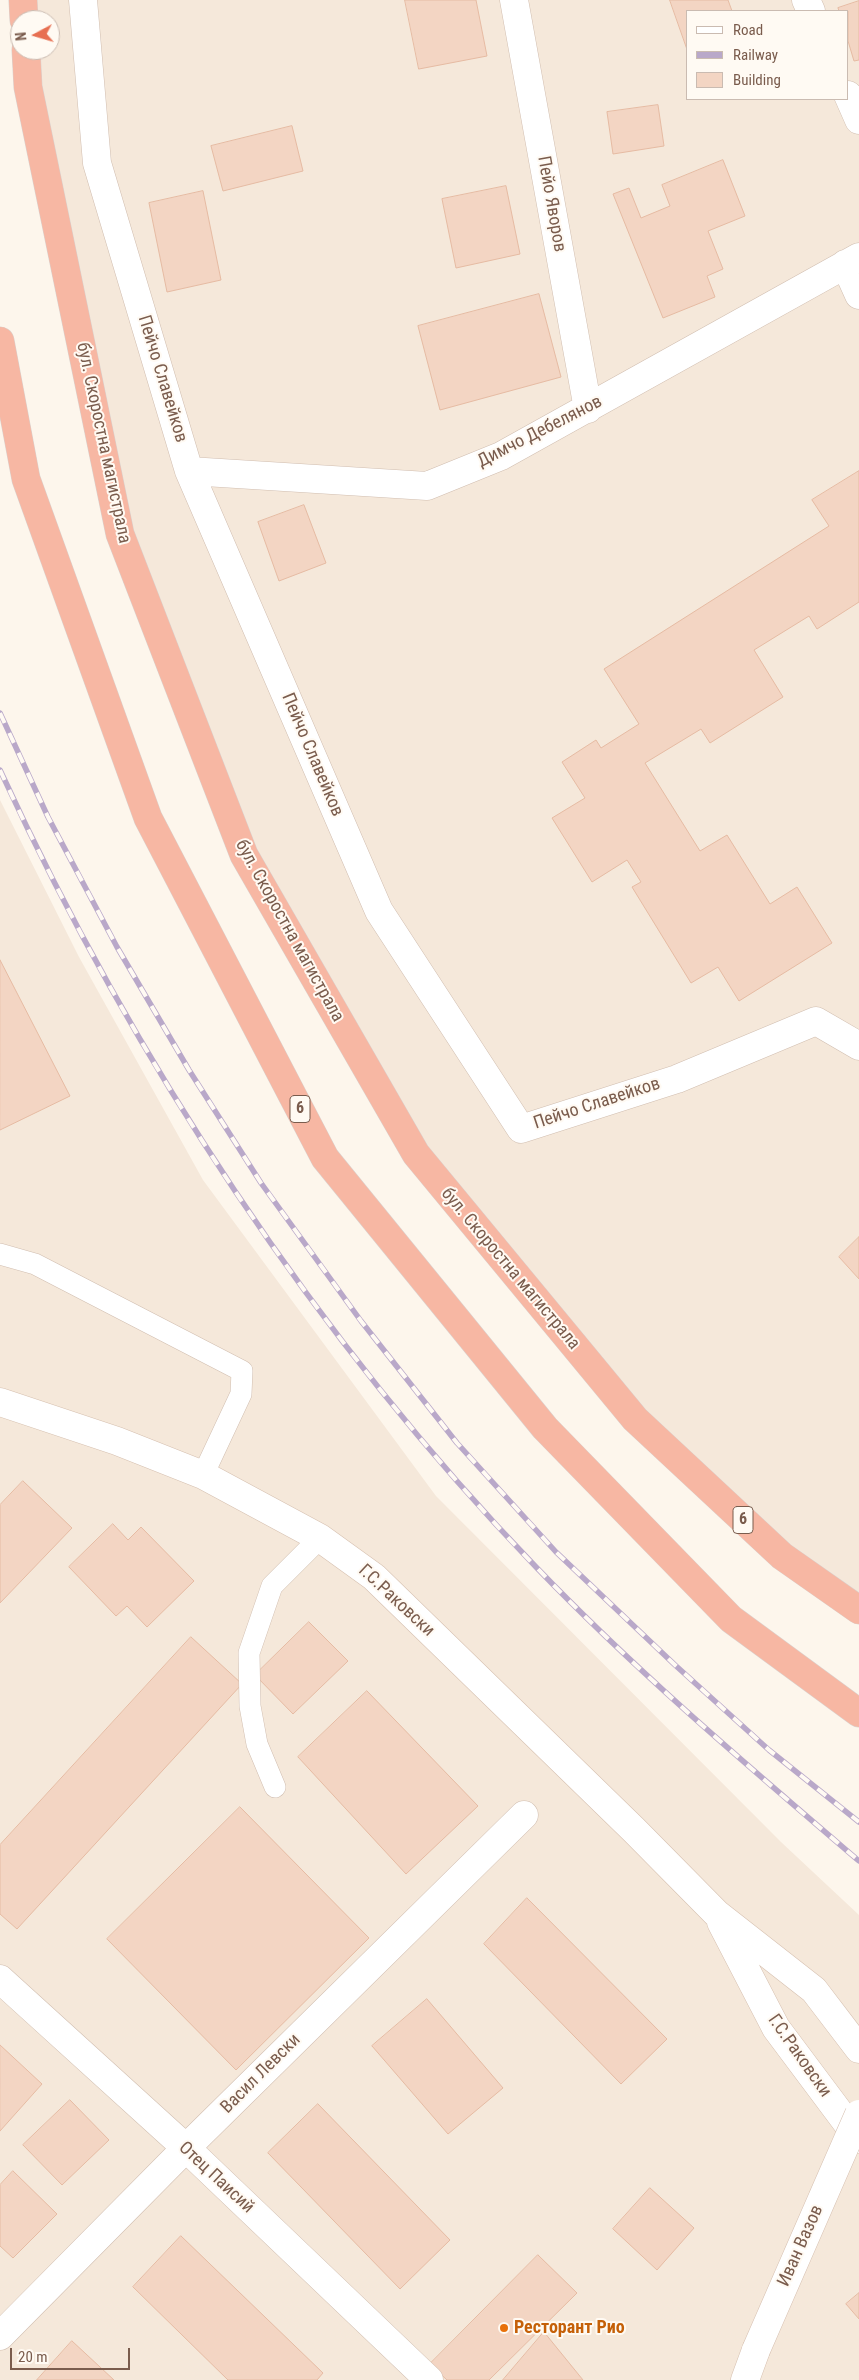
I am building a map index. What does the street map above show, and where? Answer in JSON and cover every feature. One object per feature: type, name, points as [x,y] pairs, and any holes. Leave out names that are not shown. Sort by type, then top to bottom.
[{"type":"highway","name":"бул. Скоростна магистрала","points":[[27,60],[28,87],[120,534],[244,855],[416,1154],[635,1420],[782,1556],[859,1610]]},
{"type":"highway","name":"6","points":[[0,342],[26,479],[148,818],[325,1158],[546,1428],[731,1619],[859,1713]]},
{"type":"street","name":"Пейчо Славейков","points":[[83,0],[97,163],[189,471],[379,911],[521,1129],[677,1078],[816,1022],[859,1046]]},
{"type":"street","name":"Пейо Яворов","points":[[514,0],[588,409]]},
{"type":"street","points":[[849,96],[859,120]]},
{"type":"street","name":"Димчо Дебелянов","points":[[189,471],[427,486],[501,456],[852,261]]},
{"type":"street","points":[[852,261],[859,295]]},
{"type":"street","name":"Г.С.Раковски","points":[[0,1402],[117,1441],[203,1475],[320,1538],[374,1577],[634,1830],[717,1914],[814,1990],[859,2049]]},
{"type":"street","name":"Васил Левски","points":[[0,2336],[186,2148],[524,1815]]},
{"type":"street","name":"Г.С.Раковски","points":[[717,1914],[776,2028],[859,2139]]},
{"type":"street","name":"Отец Паисий","points":[[0,1979],[186,2148],[429,2380]]},
{"type":"street","name":"Иван Вазов","points":[[745,2380],[756,2350],[859,2114]]},
{"type":"lane","points":[[0,1254],[35,1264],[242,1371],[241,1394],[203,1475]]},
{"type":"lane","points":[[275,1787],[257,1744],[250,1706],[249,1653],[272,1586],[320,1538]]},
{"type":"shaded area","points":[[34,0],[859,0],[859,1607],[637,1418],[418,1152],[247,854],[123,533],[35,60],[60,60],[60,10],[34,10]]},
{"type":"shaded area","points":[[0,800],[79,957],[203,1180],[436,1496],[781,1842],[859,1915],[859,2380],[0,2380]]},
{"type":"building","points":[[405,0],[476,0],[487,56],[419,69]]},
{"type":"building","points":[[670,0],[728,0],[732,10],[686,10],[686,46]]},
{"type":"building","points":[[859,1],[859,60],[854,61],[849,44],[849,10],[839,10],[838,8]]},
{"type":"building","points":[[658,105],[664,146],[613,154],[607,112]]},
{"type":"building","points":[[292,126],[303,171],[223,191],[211,146]]},
{"type":"building","points":[[723,160],[745,216],[708,231],[723,269],[707,276],[715,297],[663,318],[613,194],[629,188],[641,218],[670,206],[662,185]]},
{"type":"building","points":[[506,186],[520,254],[456,268],[442,199]]},
{"type":"building","points":[[203,191],[221,280],[167,292],[149,203]]},
{"type":"building","points":[[539,294],[561,377],[440,410],[418,326]]},
{"type":"building","points":[[859,471],[859,602],[817,629],[809,616],[754,650],[783,697],[710,743],[701,729],[645,763],[700,851],[727,835],[770,904],[797,887],[832,943],[739,1001],[718,967],[691,983],[632,887],[641,882],[627,860],[592,882],[552,818],[585,798],[562,762],[596,740],[601,748],[639,724],[604,669],[829,526],[812,500]]},
{"type":"building","points":[[304,505],[326,563],[279,581],[258,522]]},
{"type":"building","points":[[0,960],[70,1096],[0,1130]]},
{"type":"building","points":[[859,1237],[859,1279],[839,1257]]},
{"type":"building","points":[[23,1481],[72,1528],[0,1603],[0,1505]]},
{"type":"building","points":[[113,1524],[128,1540],[141,1527],[194,1581],[147,1627],[127,1606],[116,1616],[69,1567]]},
{"type":"building","points":[[309,1622],[348,1661],[293,1714],[255,1675]]},
{"type":"building","points":[[191,1637],[242,1684],[17,1929],[0,1914],[0,1845]]},
{"type":"building","points":[[367,1691],[478,1806],[406,1874],[298,1757]]},
{"type":"building","points":[[240,1807],[369,1938],[236,2070],[107,1939]]},
{"type":"building","points":[[527,1898],[667,2039],[621,2084],[484,1944]]},
{"type":"building","points":[[427,1999],[503,2088],[448,2134],[372,2046]]},
{"type":"building","points":[[0,2045],[42,2084],[0,2131]]},
{"type":"building","points":[[70,2100],[109,2140],[62,2185],[23,2145]]},
{"type":"building","points":[[318,2104],[450,2240],[400,2289],[268,2153]]},
{"type":"building","points":[[13,2171],[57,2214],[13,2258],[0,2246],[0,2185]]},
{"type":"building","points":[[650,2188],[694,2228],[657,2270],[613,2229]]},
{"type":"building","points":[[181,2236],[323,2373],[317,2380],[228,2380],[133,2287]]},
{"type":"building","name":"Ресторант Рио","points":[[538,2255],[577,2293],[489,2380],[447,2380],[430,2364]]},
{"type":"building","points":[[859,2293],[859,2319],[846,2304]]},
{"type":"building","points":[[544,2332],[583,2380],[503,2380]]},
{"type":"building","points":[[72,2341],[114,2380],[37,2380]]},
{"type":"railway","points":[[0,713],[48,817],[117,947],[189,1070],[261,1183],[361,1321],[457,1443],[556,1552],[675,1665],[769,1750],[859,1822]]},
{"type":"railway","points":[[0,770],[52,878],[108,984],[170,1089],[235,1191],[305,1291],[378,1387],[455,1479],[574,1606],[694,1718],[859,1861]]},
{"type":"place","name":"Ресторант Рио","points":[[504,2328]]}]
